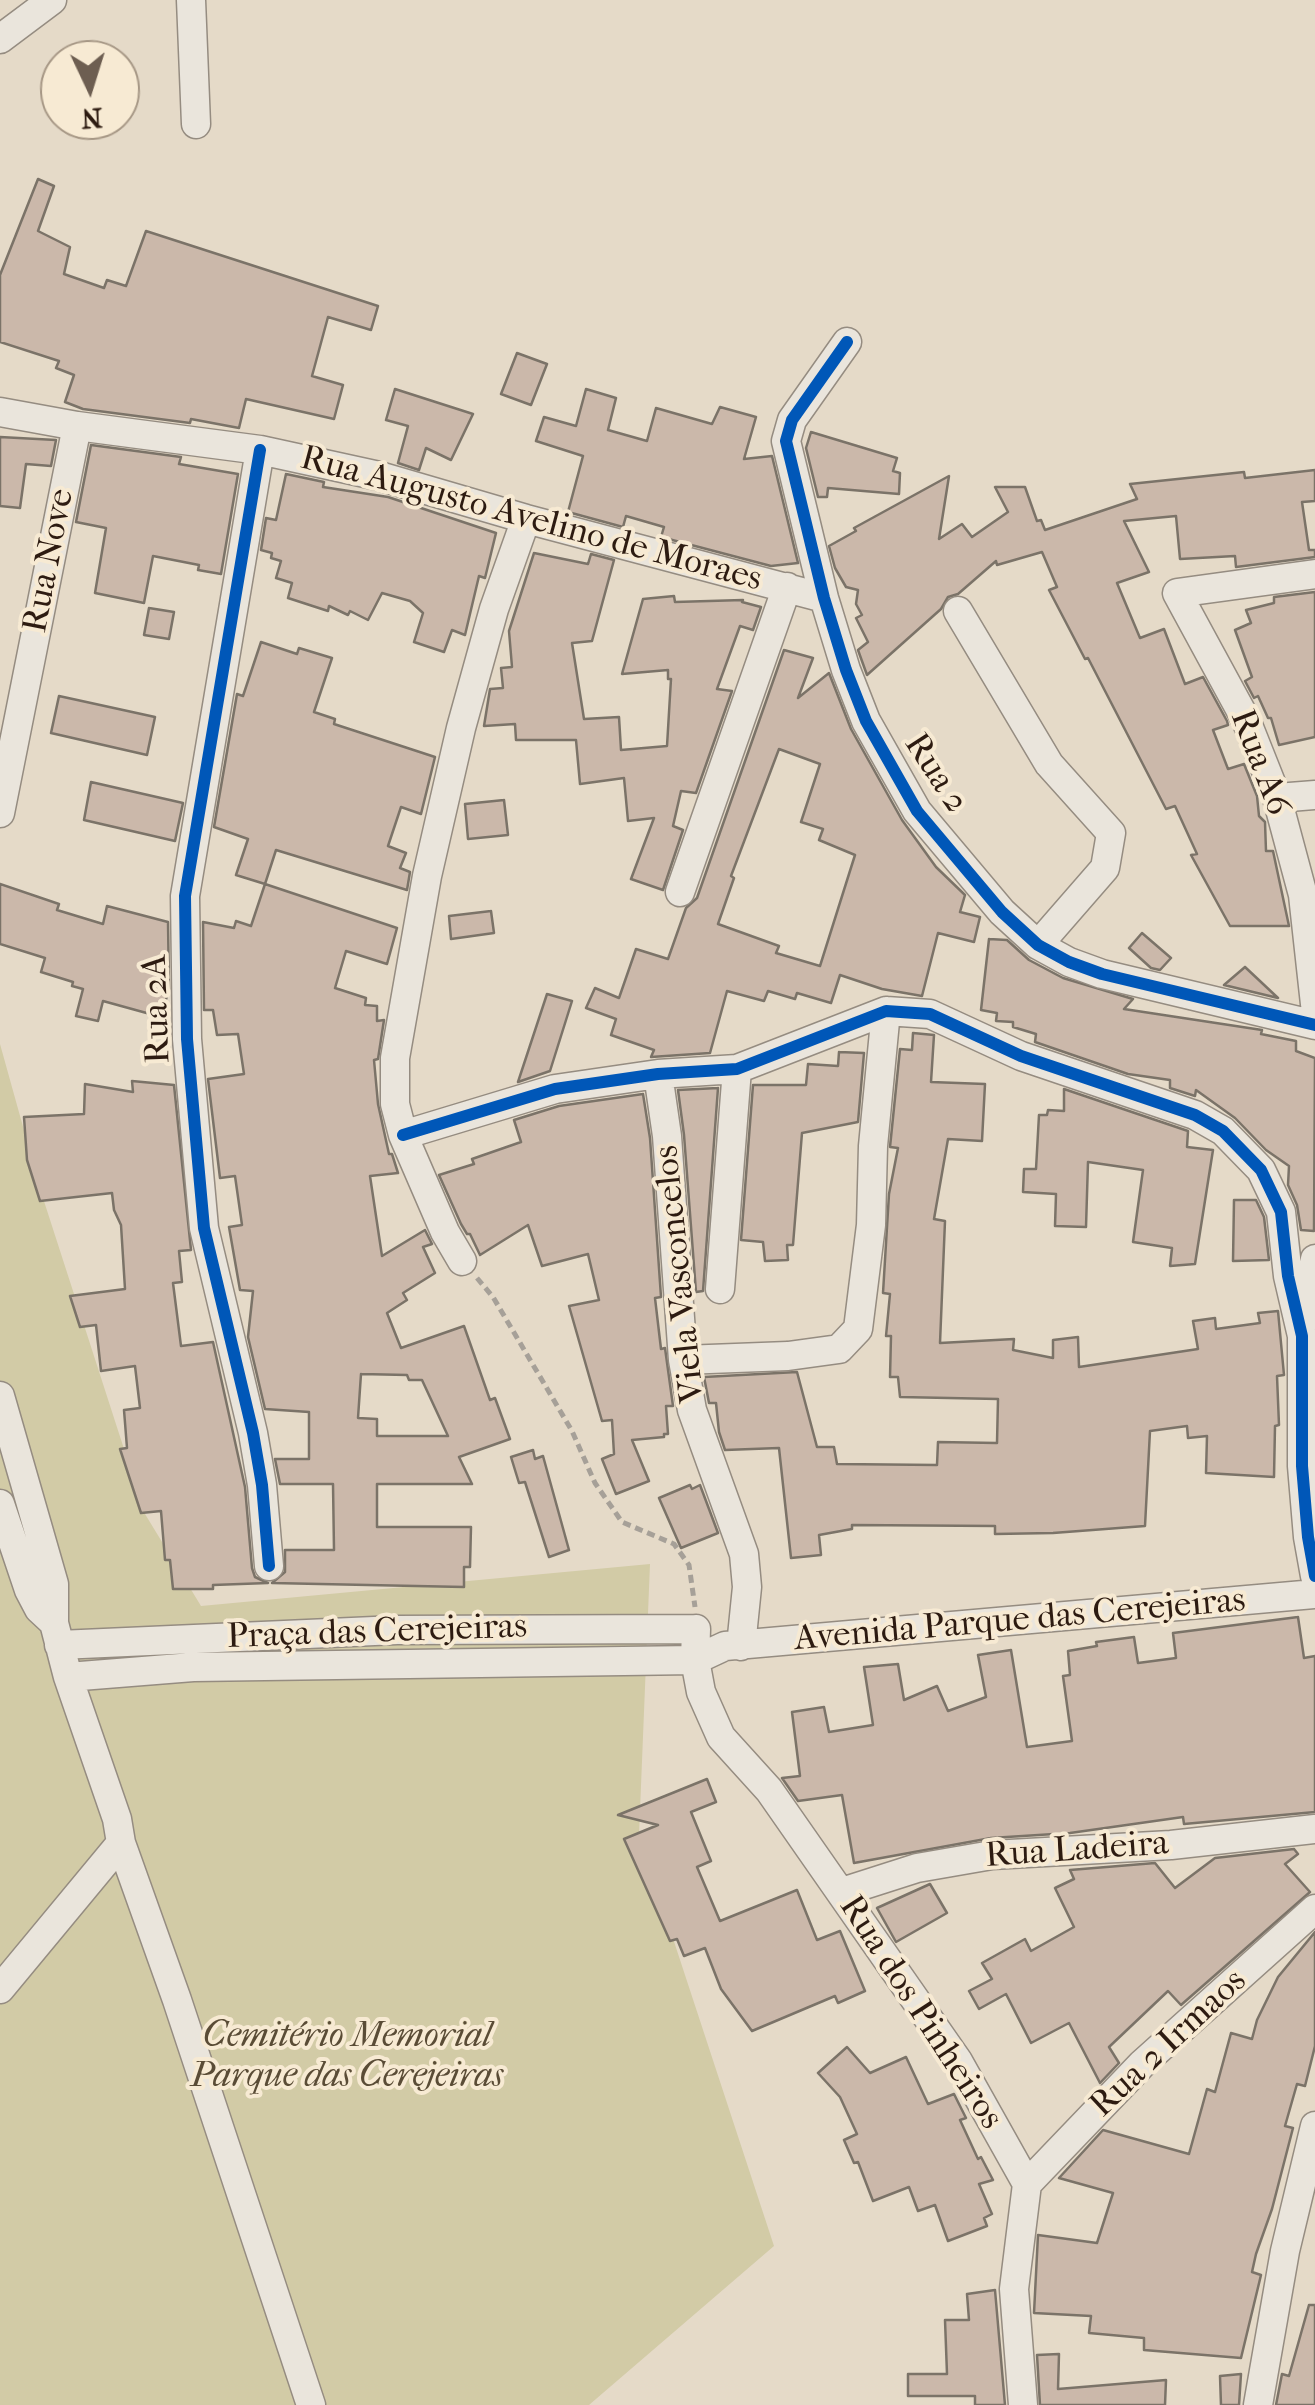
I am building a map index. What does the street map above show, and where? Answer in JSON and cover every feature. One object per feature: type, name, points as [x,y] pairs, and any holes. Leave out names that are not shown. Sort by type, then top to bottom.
[{"type":"street","points":[[0,39],[52,0]]},
{"type":"street","points":[[191,0],[196,124]]},
{"type":"street","name":"Rua 2","points":[[846,342],[792,420],[786,441],[824,598],[866,721],[917,811],[1002,912],[1038,945],[1069,962],[1102,974],[1315,1025]]},
{"type":"street","name":"Rua Augusto Avelino de Moraes","points":[[0,412],[260,450],[379,476],[824,598]]},
{"type":"street","name":"Rua Nove","points":[[0,812],[76,426]]},
{"type":"street","name":"Rua 2A","points":[[260,450],[185,896],[187,1039],[204,1228],[253,1433],[269,1566]]},
{"type":"street","points":[[462,1261],[445,1232],[403,1135],[395,1104],[395,1058],[427,876],[478,663],[526,519]]},
{"type":"street","name":"Rua A6","points":[[1315,574],[1177,593],[1246,720],[1277,798],[1303,895],[1315,997]]},
{"type":"street","points":[[680,892],[786,587]]},
{"type":"street","points":[[958,611],[1049,764],[1111,833],[1105,868],[1038,945]]},
{"type":"street","points":[[1277,798],[1315,795]]},
{"type":"street","points":[[403,1135],[555,1089],[658,1074],[737,1068],[886,1011],[930,1014],[1021,1056],[1169,1105],[1224,1131],[1261,1170],[1281,1212],[1308,1389],[1304,1484],[1315,1576]]},
{"type":"street","points":[[683,1360],[788,1356],[839,1349],[858,1329],[871,1225],[873,1146],[886,1011]]},
{"type":"street","points":[[720,1289],[737,1068]]},
{"type":"street","name":"Viela Vasconcelos","points":[[658,1074],[667,1136],[683,1360],[692,1410],[744,1554],[747,1587],[733,1646]]},
{"type":"street","points":[[1302,1336],[1315,1259]]},
{"type":"street","points":[[0,1396],[54,1584],[56,1634],[68,1677],[311,2405]]},
{"type":"street","points":[[0,1504],[29,1590],[56,1634]]},
{"type":"street","name":"Avenida Parque das Cerejeiras","points":[[695,1660],[733,1646],[1315,1594]]},
{"type":"street","points":[[696,1628],[733,1646]]},
{"type":"street","name":"Praça das Cerejeiras","points":[[56,1634],[696,1628]]},
{"type":"street","name":"Rua dos Pinheiros","points":[[696,1628],[695,1660],[701,1692],[721,1737],[769,1790],[842,1892],[958,2061],[1028,2184]]},
{"type":"street","name":"Praça das Cerejeiras","points":[[68,1677],[193,1667],[695,1660]]},
{"type":"street","name":"Rua Ladeira","points":[[842,1892],[917,1868],[992,1855],[1170,1845],[1315,1829]]},
{"type":"street","points":[[0,1990],[121,1843]]},
{"type":"street","name":"Rua 2 Irmaos","points":[[1028,2184],[1142,2064],[1315,1909]]},
{"type":"street","points":[[1258,2405],[1288,2240],[1315,2126]]},
{"type":"street","points":[[1023,2405],[1014,2289],[1028,2184]]},
{"type":"path","points":[[462,1261],[493,1297],[572,1431],[595,1483],[622,1522],[674,1544],[689,1565],[696,1628]]},
{"type":"green space","name":"Cemitério Memorial Parque das Cerejeiras","points":[[0,1044],[42,1195],[145,1514],[201,1606],[650,1564],[639,1835],[774,2246],[589,2405],[0,2405]]},
{"type":"building","points":[[38,179],[54,186],[38,231],[70,247],[64,274],[104,288],[107,280],[126,286],[146,231],[378,306],[371,330],[328,317],[312,376],[343,385],[334,419],[246,399],[239,428],[191,419],[190,423],[83,409],[65,402],[74,375],[56,368],[59,361],[0,342],[0,275]]},
{"type":"building","points":[[517,353],[547,364],[531,405],[501,394]]},
{"type":"building","points":[[395,389],[473,414],[451,460],[426,448],[419,470],[398,463],[408,426],[386,420]]},
{"type":"building","points":[[586,389],[616,398],[608,430],[647,441],[656,408],[712,424],[720,407],[756,417],[744,459],[772,456],[798,563],[771,566],[661,537],[664,527],[626,516],[623,527],[568,512],[583,456],[536,441],[544,417],[576,426]]},
{"type":"building","points":[[811,432],[897,458],[893,471],[900,473],[899,494],[828,488],[827,497],[818,497],[806,448]]},
{"type":"building","points":[[0,437],[56,440],[51,466],[26,464],[20,508],[0,506]]},
{"type":"building","points":[[91,445],[181,457],[179,464],[238,474],[221,574],[198,570],[199,565],[153,556],[144,603],[95,593],[106,528],[76,522]]},
{"type":"building","points":[[1315,470],[1315,501],[1302,502],[1309,550],[1315,550],[1315,557],[1236,567],[1235,556],[1180,559],[1176,516],[1124,521],[1149,572],[1117,583],[1140,638],[1164,629],[1185,684],[1203,677],[1227,721],[1228,725],[1213,730],[1228,769],[1244,764],[1257,796],[1259,816],[1265,822],[1266,851],[1273,851],[1289,926],[1230,926],[1191,855],[1197,854],[1175,806],[1166,809],[1049,590],[1057,587],[1042,552],[997,565],[996,561],[958,594],[948,597],[941,609],[867,675],[858,650],[868,642],[856,618],[862,615],[856,604],[858,590],[846,587],[829,546],[949,476],[939,539],[962,524],[972,537],[1008,512],[995,487],[1025,487],[1037,521],[1041,520],[1045,530],[1137,499],[1130,484],[1244,472],[1245,478]]},
{"type":"building","points":[[286,474],[324,482],[323,487],[388,497],[496,533],[485,578],[479,576],[465,635],[452,630],[444,652],[414,642],[423,613],[410,601],[382,593],[368,620],[350,611],[348,615],[329,606],[328,611],[288,598],[292,583],[276,578],[281,561],[261,550],[266,518],[276,520]]},
{"type":"building","points":[[534,553],[588,564],[591,554],[614,560],[592,641],[572,643],[584,719],[619,717],[621,750],[667,746],[671,679],[668,670],[622,674],[643,599],[674,596],[675,602],[743,600],[761,607],[753,630],[740,626],[717,689],[732,691],[696,793],[681,791],[673,826],[683,830],[663,890],[631,879],[654,818],[628,821],[624,778],[580,784],[576,740],[516,740],[515,724],[484,726],[490,689],[503,688],[501,668],[512,667],[509,631]]},
{"type":"building","points":[[1315,592],[1315,737],[1279,745],[1271,718],[1245,681],[1252,677],[1235,630],[1251,623],[1246,610],[1274,603],[1274,597]]},
{"type":"building","points":[[149,608],[174,612],[169,639],[144,635]]},
{"type":"building","points":[[261,642],[297,654],[299,648],[332,658],[314,712],[335,719],[334,724],[435,757],[421,814],[401,807],[388,846],[406,853],[400,868],[410,872],[407,890],[276,850],[265,884],[236,875],[248,839],[214,827],[237,694],[243,696]]},
{"type":"building","points":[[784,650],[813,658],[798,698],[829,673],[851,729],[902,820],[936,867],[965,895],[960,912],[980,917],[974,942],[938,933],[922,996],[882,989],[840,975],[831,1003],[797,993],[795,999],[768,991],[764,1001],[727,991],[710,1053],[651,1057],[654,1050],[611,1035],[616,1019],[586,1008],[595,988],[619,998],[636,949],[668,959],[686,908],[697,898]],"holes":[[[779,749],[820,764],[801,822],[823,829],[819,840],[855,855],[820,966],[776,953],[779,946],[718,924],[734,878],[731,876]]]},
{"type":"building","points":[[59,696],[155,717],[147,755],[51,733]]},
{"type":"building","points":[[91,782],[183,803],[175,841],[84,820]]},
{"type":"building","points":[[504,800],[508,835],[468,839],[465,804]]},
{"type":"building","points":[[0,884],[59,904],[57,910],[103,924],[107,906],[168,922],[169,989],[161,1017],[103,1001],[98,1021],[76,1016],[83,989],[41,972],[45,958],[0,944]]},
{"type":"building","points":[[265,884],[397,928],[387,964],[346,951],[335,988],[366,998],[365,1005],[377,1006],[377,1021],[384,1020],[378,1059],[374,1060],[378,1104],[389,1154],[398,1173],[370,1176],[382,1256],[425,1230],[432,1244],[423,1247],[435,1273],[403,1293],[407,1300],[387,1313],[401,1348],[464,1326],[490,1400],[495,1398],[510,1439],[459,1457],[472,1484],[377,1484],[377,1527],[471,1527],[470,1567],[464,1567],[464,1587],[272,1583],[285,1572],[285,1550],[334,1550],[333,1484],[280,1484],[275,1459],[309,1459],[309,1412],[265,1409],[248,1337],[253,1291],[240,1290],[229,1227],[242,1225],[235,1176],[220,1178],[208,1079],[244,1074],[238,1034],[217,1035],[213,1010],[204,1010],[203,922],[234,928],[236,921],[251,926]],"holes":[[[361,1374],[407,1375],[409,1380],[422,1380],[448,1436],[377,1436],[377,1419],[358,1418]]]},
{"type":"building","points":[[491,911],[494,933],[451,939],[449,916]]},
{"type":"building","points":[[1142,933],[1171,958],[1160,970],[1151,968],[1129,948]]},
{"type":"building","points":[[989,939],[1007,940],[1029,960],[1063,978],[1133,999],[1124,1009],[1262,1030],[1261,1034],[1296,1041],[1296,1051],[1315,1058],[1314,1231],[1301,1230],[1297,1205],[1288,1185],[1289,1166],[1196,1090],[1195,1096],[1170,1088],[1170,1080],[1128,1074],[1035,1042],[1036,1034],[1013,1027],[1013,1022],[996,1021],[997,1013],[981,1010]]},
{"type":"building","points":[[1245,967],[1278,998],[1224,985]]},
{"type":"building","points":[[547,994],[572,1001],[550,1071],[518,1082]]},
{"type":"building","points":[[913,1033],[934,1035],[931,1082],[985,1084],[982,1141],[948,1139],[934,1219],[945,1221],[940,1343],[1014,1339],[1013,1350],[1053,1358],[1053,1340],[1078,1337],[1079,1367],[1198,1349],[1193,1321],[1215,1318],[1216,1329],[1260,1323],[1258,1313],[1278,1311],[1284,1375],[1277,1376],[1279,1425],[1275,1426],[1274,1477],[1206,1473],[1207,1436],[1188,1438],[1187,1426],[1150,1431],[1145,1526],[995,1534],[995,1526],[852,1525],[852,1529],[819,1535],[821,1555],[791,1558],[779,1448],[725,1450],[716,1403],[709,1403],[704,1377],[797,1372],[817,1447],[834,1447],[837,1464],[937,1465],[938,1442],[997,1443],[998,1399],[900,1397],[898,1377],[890,1377],[891,1336],[886,1336],[890,1294],[883,1293],[889,1194],[898,1148],[890,1147],[900,1049],[912,1050]]},
{"type":"building","points":[[839,1052],[864,1053],[858,1122],[802,1133],[793,1245],[787,1245],[788,1260],[765,1261],[763,1242],[741,1240],[753,1085],[806,1085],[808,1064],[838,1066]]},
{"type":"building","points":[[132,1081],[174,1085],[191,1250],[179,1251],[182,1282],[173,1283],[181,1346],[213,1342],[245,1487],[252,1568],[255,1577],[268,1583],[173,1589],[170,1560],[165,1560],[161,1511],[141,1513],[120,1449],[127,1448],[124,1410],[140,1408],[135,1366],[101,1371],[96,1325],[80,1327],[70,1296],[125,1289],[121,1225],[112,1193],[40,1201],[27,1160],[24,1117],[84,1114],[85,1084],[133,1092]]},
{"type":"building","points":[[718,1088],[703,1291],[696,1292],[678,1090]]},
{"type":"building","points":[[1064,1089],[1188,1131],[1187,1147],[1213,1150],[1195,1264],[1170,1266],[1172,1248],[1133,1242],[1143,1170],[1088,1162],[1086,1227],[1055,1226],[1056,1194],[1023,1192],[1024,1169],[1036,1169],[1039,1115],[1047,1115],[1048,1110],[1064,1111]]},
{"type":"building","points":[[643,1094],[650,1138],[661,1297],[655,1298],[673,1406],[666,1406],[668,1434],[632,1440],[649,1481],[616,1494],[602,1459],[614,1454],[612,1420],[602,1421],[569,1306],[599,1300],[588,1254],[542,1266],[528,1225],[480,1255],[439,1175],[521,1142],[514,1120],[559,1106]]},
{"type":"building","points":[[1234,1200],[1256,1200],[1264,1217],[1269,1260],[1233,1261]]},
{"type":"building","points":[[533,1450],[535,1459],[543,1456],[569,1550],[549,1557],[525,1482],[519,1483],[511,1457]]},
{"type":"building","points":[[690,1485],[692,1489],[700,1485],[718,1533],[681,1548],[659,1498]]},
{"type":"building","points":[[1298,1617],[1304,1658],[1315,1656],[1315,1812],[1184,1824],[1183,1817],[1070,1833],[991,1838],[854,1863],[842,1795],[798,1801],[782,1778],[800,1776],[792,1712],[824,1707],[829,1732],[873,1725],[864,1667],[898,1664],[904,1700],[937,1686],[948,1711],[986,1697],[978,1655],[1011,1650],[1027,1747],[1072,1741],[1063,1676],[1070,1675],[1068,1651],[1134,1637],[1138,1663],[1176,1658],[1173,1633]]},
{"type":"building","points":[[707,1779],[716,1802],[691,1812],[711,1861],[697,1867],[720,1921],[797,1890],[817,1940],[840,1931],[865,1991],[838,2003],[835,1996],[752,2031],[721,1989],[705,1948],[684,1956],[677,1939],[670,1941],[624,1839],[658,1825],[618,1815]]},
{"type":"building","points":[[1294,1849],[1298,1854],[1285,1864],[1310,1892],[1181,2005],[1168,1991],[1109,2047],[1119,2063],[1100,2083],[1069,2023],[1031,2043],[1006,1994],[979,2009],[969,1991],[992,1979],[982,1963],[1025,1939],[1031,1951],[1074,1927],[1055,1888],[1074,1879],[1070,1870],[1155,1863],[1175,1888],[1215,1858]]},
{"type":"building","points":[[930,1884],[947,1913],[896,1942],[877,1908]]},
{"type":"building","points":[[1315,1932],[1315,2046],[1305,2086],[1297,2084],[1285,2126],[1293,2128],[1256,2254],[1252,2272],[1261,2275],[1241,2358],[1144,2350],[1144,2338],[1089,2333],[1091,2316],[1034,2313],[1038,2235],[1097,2243],[1113,2193],[1059,2178],[1103,2130],[1189,2154],[1207,2089],[1215,2092],[1231,2033],[1252,2039],[1278,1977]]},
{"type":"building","points":[[847,2047],[870,2073],[906,2057],[928,2104],[954,2094],[966,2118],[960,2120],[978,2159],[981,2157],[993,2180],[979,2184],[992,2214],[984,2218],[987,2226],[948,2241],[935,2205],[918,2211],[909,2187],[873,2201],[858,2162],[854,2163],[844,2140],[857,2134],[840,2097],[818,2073]]},
{"type":"building","points":[[995,2290],[1005,2405],[975,2405],[975,2396],[908,2396],[908,2374],[947,2374],[945,2320],[969,2320],[967,2294]]},
{"type":"building","points":[[1309,2305],[1315,2305],[1315,2405],[1276,2405],[1282,2374],[1289,2376]]},
{"type":"building","points":[[1059,2354],[1058,2389],[1166,2380],[1165,2405],[1040,2405],[1037,2355]]},
{"type":"building","points":[[1241,2374],[1239,2405],[1221,2405],[1220,2376]]},
{"type":"cycle path","points":[[847,342],[792,420],[786,441],[824,598],[846,670],[866,721],[917,811],[1002,912],[1038,945],[1069,962],[1102,974],[1315,1025]]},
{"type":"cycle path","points":[[260,450],[185,896],[187,1039],[204,1228],[253,1433],[269,1566]]},
{"type":"cycle path","points":[[403,1135],[555,1089],[658,1074],[737,1069],[886,1011],[930,1014],[1021,1056],[1195,1115],[1223,1131],[1261,1170],[1281,1212],[1288,1276],[1302,1336],[1302,1466],[1315,1576]]}]
